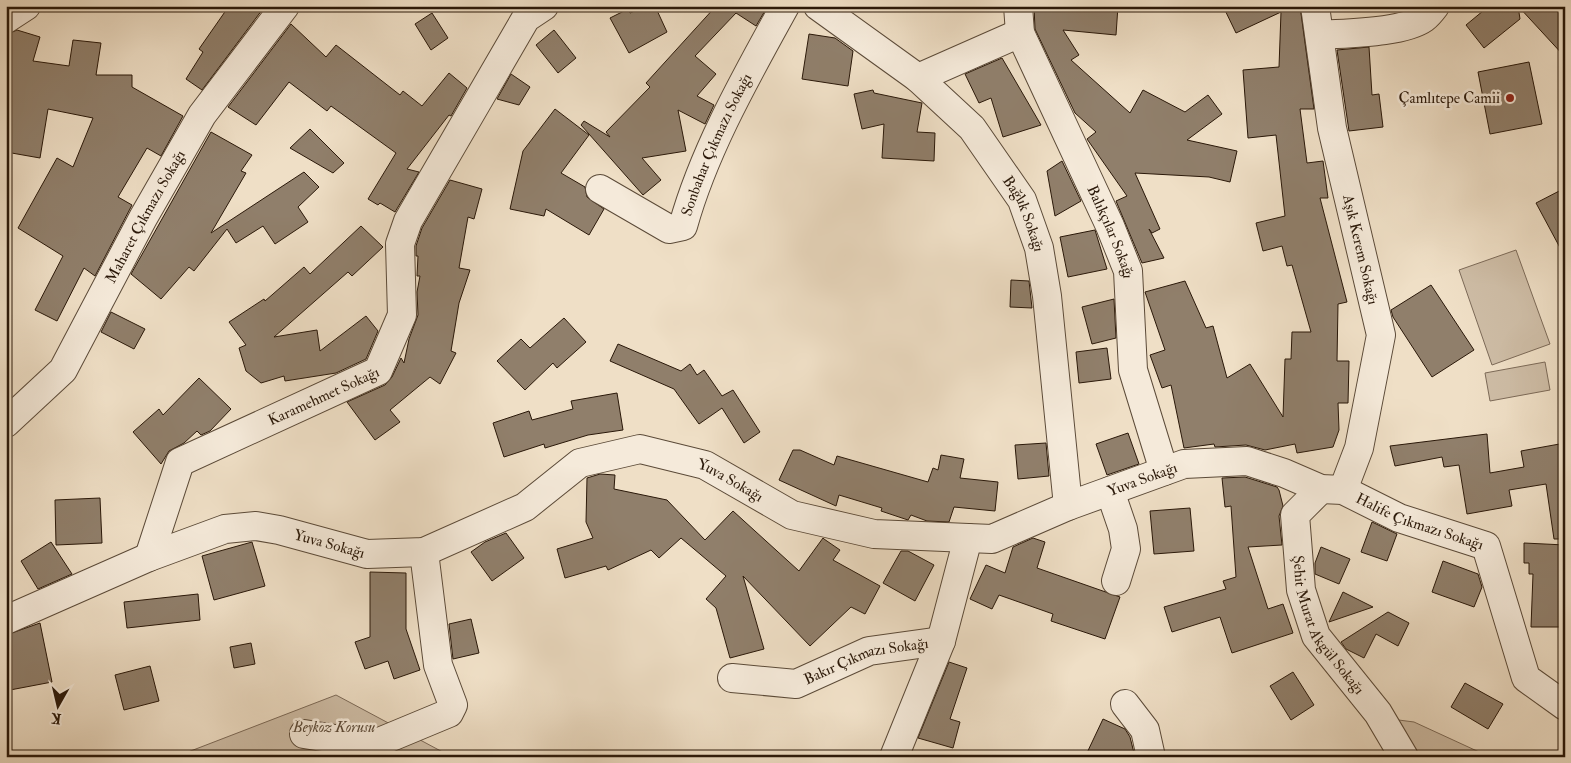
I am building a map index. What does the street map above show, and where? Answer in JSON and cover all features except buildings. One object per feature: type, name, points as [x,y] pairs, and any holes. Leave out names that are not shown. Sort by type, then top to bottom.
[{"type":"street","points":[[6,19],[26,6]]},
{"type":"street","name":"Maharet Çıkmazı Sokağı","points":[[6,423],[63,370],[143,218],[202,115],[285,6]]},
{"type":"street","name":"Karamehmet Sokağı","points":[[149,557],[180,462],[378,371],[402,315],[400,244],[408,221],[526,18],[544,6]]},
{"type":"street","name":"Sonbahar Çıkmazı Sokağı","points":[[600,188],[668,229],[683,226],[692,193],[716,141],[786,6]]},
{"type":"street","name":"Bağlık Sokağı","points":[[818,6],[918,78],[972,128],[1022,200],[1039,248],[1047,296],[1068,506]]},
{"type":"street","name":"Balıkçılar Sokağı","points":[[1018,6],[1020,33],[1110,226],[1128,270],[1133,370],[1164,471]]},
{"type":"street","name":"Aşık Kerem Sokağı","points":[[1315,6],[1332,128],[1381,335],[1359,448],[1332,490]]},
{"type":"street","points":[[1320,35],[1373,32],[1396,28],[1424,18],[1435,6]]},
{"type":"street","points":[[918,78],[1020,33]]},
{"type":"street","name":"Yuva Sokağı","points":[[149,557],[226,529],[256,526],[280,530],[367,554],[424,552],[525,507],[580,463],[640,449],[705,465],[792,515],[874,534],[992,539],[1068,506],[1184,464],[1246,461],[1332,490]]},
{"type":"street","name":"Halife Çıkmazı Sokağı","points":[[1332,490],[1399,518],[1486,546],[1526,678],[1565,706]]},
{"type":"street","name":"Şehit Murat Akgül Sokağı","points":[[1332,490],[1296,515],[1300,590],[1316,636],[1378,713],[1404,757]]},
{"type":"street","points":[[1110,491],[1123,529],[1126,549],[1116,581]]},
{"type":"street","points":[[894,757],[940,641],[968,538]]},
{"type":"street","points":[[304,734],[372,745],[449,713],[453,705],[438,665],[424,552]]},
{"type":"street","points":[[6,620],[149,557]]},
{"type":"street","name":"Bakır Çıkmazı Sokağı","points":[[732,678],[796,684],[870,651],[940,641]]},
{"type":"street","points":[[1125,704],[1145,730],[1151,757]]},
{"type":"green space","points":[[1516,250],[1550,344],[1492,365],[1459,270]]},
{"type":"green space","points":[[1545,362],[1550,390],[1490,401],[1485,373]]},
{"type":"green space","name":"Beykoz Korusu","points":[[336,695],[452,757],[175,757]]},
{"type":"green space","points":[[1391,719],[1414,722],[1490,757],[1410,757]]},
{"type":"place","name":"Çamlıtepe Camii","points":[[1510,98]]}]
